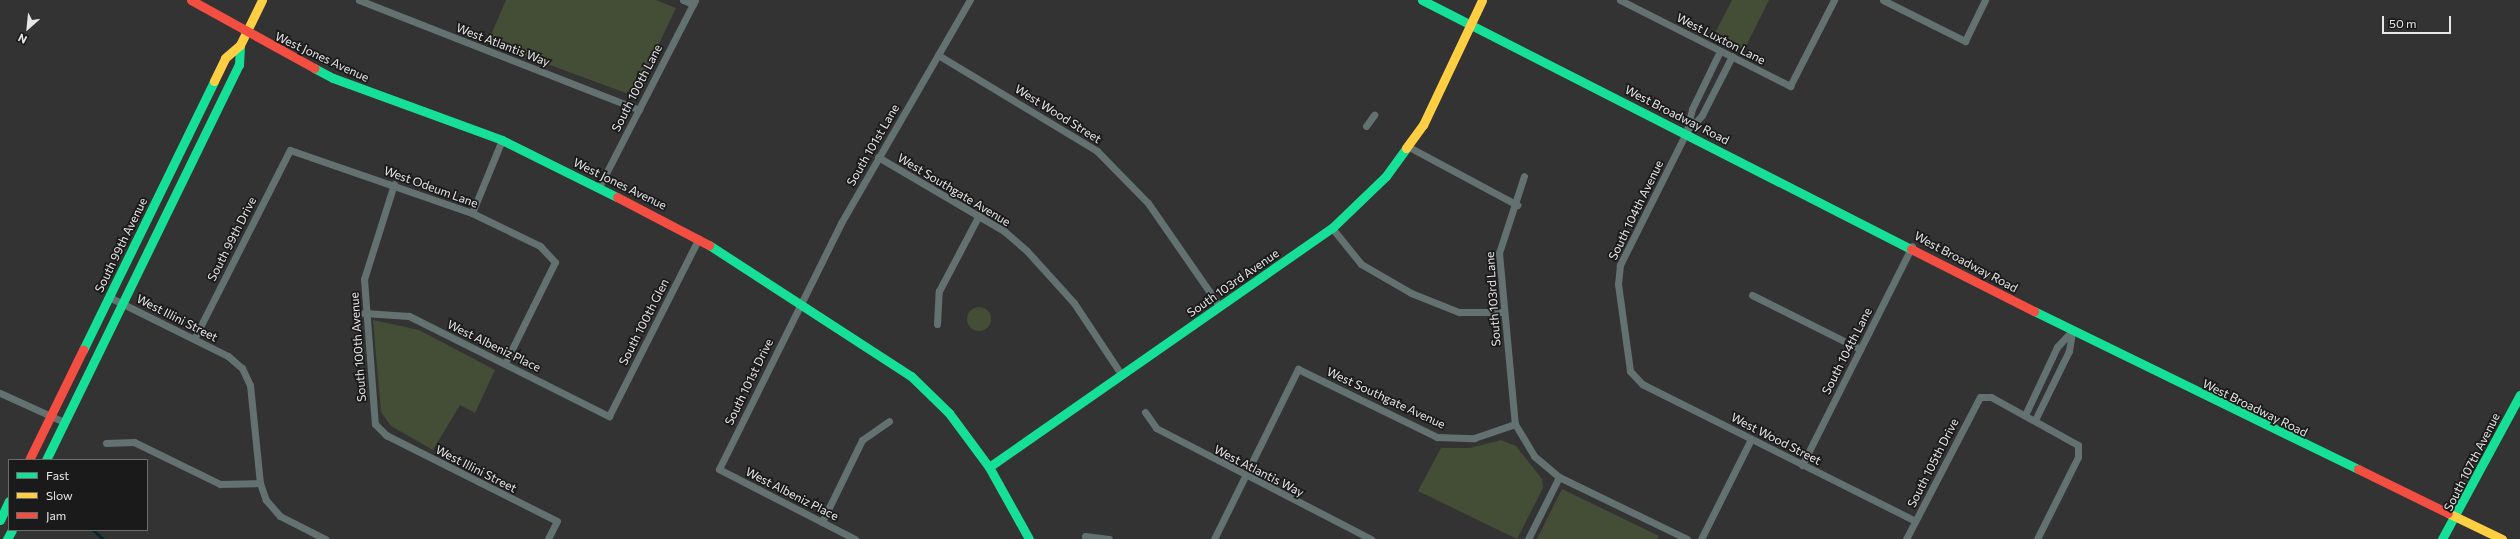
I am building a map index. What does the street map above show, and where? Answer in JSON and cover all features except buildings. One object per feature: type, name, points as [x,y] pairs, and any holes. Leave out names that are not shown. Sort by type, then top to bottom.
[{"type":"main road","name":"West Jones Avenue","points":[[191,0],[246,32],[340,81],[502,140],[600,187],[699,238],[910,376],[949,413],[989,467]]},
{"type":"main road","name":"South 99th Avenue","points":[[46,459],[239,65],[240,45],[262,0]]},
{"type":"main road","name":"West Broadway Road","points":[[1422,0],[1912,246],[2072,331],[2456,519],[2502,539]]},
{"type":"main road","name":"South 103rd Avenue","points":[[989,467],[1332,228],[1372,192],[1409,147],[1437,99],[1482,0]]},
{"type":"main road","name":"South 99th Avenue","points":[[29,459],[225,58],[240,45]]},
{"type":"main road","name":"South 107th Avenue","points":[[2442,539],[2456,519],[2520,395]]},
{"type":"main road","points":[[989,467],[1029,539]]},
{"type":"main road","points":[[0,520],[8,503]]},
{"type":"street","points":[[683,0],[694,2]]},
{"type":"street","name":"South 101st Lane","points":[[799,304],[878,157],[970,0]]},
{"type":"street","name":"West Luxton Lane","points":[[1620,0],[1790,86],[1834,0]]},
{"type":"street","points":[[1884,0],[1964,41],[1985,0]]},
{"type":"street","name":"West Atlantis Way","points":[[359,1],[639,110]]},
{"type":"street","name":"South 100th Lane","points":[[600,187],[694,2]]},
{"type":"street","points":[[1686,133],[1692,109],[1720,50]]},
{"type":"street","name":"West Wood Street","points":[[938,55],[1097,151],[1148,203],[1220,307]]},
{"type":"street","points":[[1686,133],[1702,115],[1732,56]]},
{"type":"street","points":[[1366,126],[1374,115]]},
{"type":"street","name":"South 104th Avenue","points":[[1630,371],[1618,284],[1620,265],[1686,133]]},
{"type":"street","points":[[472,213],[502,140]]},
{"type":"street","points":[[1409,147],[1517,205]]},
{"type":"street","name":"West Odeum Lane","points":[[290,150],[394,184],[472,213],[540,246],[555,262],[505,363]]},
{"type":"street","name":"South 99th Drive","points":[[194,339],[290,150]]},
{"type":"street","name":"West Southgate Avenue","points":[[878,157],[1004,231],[1053,276],[1122,374]]},
{"type":"street","name":"South 103rd Lane","points":[[1515,424],[1503,312],[1499,253],[1517,205],[1524,176]]},
{"type":"street","name":"South 100th Avenue","points":[[386,435],[375,424],[364,313],[364,279],[394,184]]},
{"type":"street","points":[[937,324],[939,291],[979,215]]},
{"type":"street","points":[[1332,228],[1361,264],[1411,293],[1459,312],[1503,312]]},
{"type":"street","name":"South 100th Glen","points":[[609,416],[699,238]]},
{"type":"street","name":"South 104th Lane","points":[[1802,465],[1912,246]]},
{"type":"street","points":[[1752,295],[1860,349]]},
{"type":"street","name":"West Illini Street","points":[[109,297],[235,361],[250,385],[260,483]]},
{"type":"street","name":"South 101st Drive","points":[[719,469],[799,304]]},
{"type":"street","name":"West Albeniz Place","points":[[364,313],[409,316],[609,416]]},
{"type":"street","points":[[2037,539],[2078,457],[2078,445],[2025,415],[2057,347],[2072,331]]},
{"type":"street","points":[[2035,420],[2069,351],[2072,331]]},
{"type":"street","name":"West Southgate Avenue","points":[[1244,477],[1298,369],[1437,437],[1474,438],[1515,424]]},
{"type":"street","name":"West Wood Street","points":[[1630,371],[1642,384],[1915,522]]},
{"type":"street","points":[[0,393],[64,422]]},
{"type":"street","name":"South 105th Drive","points":[[1906,539],[1980,397],[1991,397],[2025,415]]},
{"type":"street","name":"West Atlantis Way","points":[[1145,412],[1156,428],[1244,477],[1371,539]]},
{"type":"street","points":[[822,522],[862,440],[889,421]]},
{"type":"street","points":[[1515,424],[1534,456],[1559,477],[1687,539]]},
{"type":"street","name":"West Illini Street","points":[[386,435],[557,522],[548,539]]},
{"type":"street","points":[[1701,539],[1751,439]]},
{"type":"street","points":[[106,443],[134,442],[220,484],[260,483],[272,509],[325,539]]},
{"type":"street","name":"West Albeniz Place","points":[[719,469],[855,539]]},
{"type":"street","points":[[1214,539],[1244,477]]},
{"type":"street","points":[[1528,539],[1559,477]]},
{"type":"street","points":[[1085,536],[1109,539]]},
{"type":"green space","points":[[506,0],[656,0],[676,8],[634,96],[488,42]]},
{"type":"green space","points":[[1732,0],[1769,0],[1744,50],[1714,35]]},
{"type":"green space","points":[[979,307],[988,310],[991,319],[988,328],[979,331],[970,328],[967,319],[970,310]]},
{"type":"green space","points":[[373,320],[419,330],[495,370],[475,413],[460,405],[433,450],[391,426],[381,412]]},
{"type":"green space","points":[[1501,440],[1516,446],[1542,479],[1543,488],[1517,539],[1418,491],[1441,448],[1470,448]]},
{"type":"green space","points":[[1562,489],[1659,536],[1657,539],[1537,539]]},
{"type":"waterway","points":[[94,531],[103,539]]},
{"type":"traffic: fast","points":[[1422,0],[1911,249]]},
{"type":"traffic: fast","points":[[46,459],[239,65],[240,45]]},
{"type":"traffic: fast","points":[[314,68],[333,78],[502,140],[617,197]]},
{"type":"traffic: fast","points":[[83,350],[214,81]]},
{"type":"traffic: fast","points":[[989,467],[1332,228],[1386,176],[1406,148]]},
{"type":"traffic: fast","points":[[709,245],[911,376],[949,413],[989,467],[1029,539]]},
{"type":"traffic: fast","points":[[2034,311],[2358,469]]},
{"type":"traffic: fast","points":[[2442,539],[2520,395]]},
{"type":"traffic: fast","points":[[0,520],[8,503]]},
{"type":"traffic: fast","points":[[7,539],[11,531]]},
{"type":"traffic: slow","points":[[214,81],[225,58],[240,45],[262,0]]},
{"type":"traffic: slow","points":[[1406,148],[1423,125],[1482,0]]},
{"type":"traffic: slow","points":[[2448,513],[2502,539]]},
{"type":"traffic: jam","points":[[191,0],[314,68]]},
{"type":"traffic: jam","points":[[617,197],[709,245]]},
{"type":"traffic: jam","points":[[1911,249],[2034,311]]},
{"type":"traffic: jam","points":[[29,459],[83,350]]},
{"type":"traffic: jam","points":[[2358,469],[2448,513]]}]
